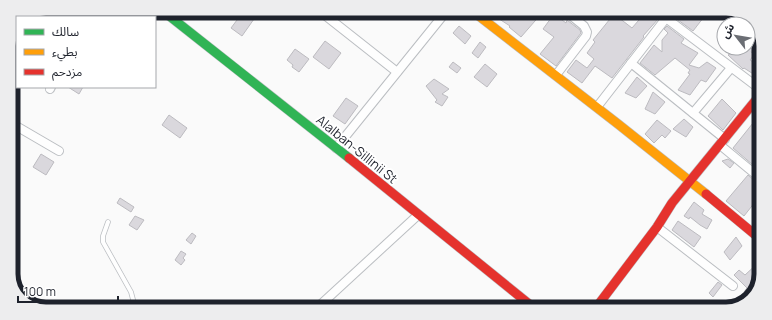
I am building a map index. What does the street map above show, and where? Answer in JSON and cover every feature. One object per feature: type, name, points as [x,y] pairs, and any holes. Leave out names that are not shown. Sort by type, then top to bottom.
[{"type":"street","name":"Alalban-Sillinii St","points":[[172,18],[527,302]]},
{"type":"street","points":[[329,18],[397,72]]},
{"type":"street","points":[[336,148],[440,18]]},
{"type":"street","points":[[482,18],[597,107],[754,234]]},
{"type":"street","points":[[556,75],[586,36],[587,32],[584,26],[574,18]]},
{"type":"street","points":[[597,107],[666,18]]},
{"type":"street","points":[[670,18],[754,85]]},
{"type":"street","points":[[631,63],[693,113],[754,172]]},
{"type":"street","points":[[693,113],[732,68]]},
{"type":"street","points":[[600,302],[657,227],[672,203],[754,102]]},
{"type":"street","points":[[18,127],[59,151]]},
{"type":"street","points":[[324,302],[418,215]]},
{"type":"street","points":[[657,227],[734,286]]},
{"type":"lane","points":[[108,222],[103,236],[103,242],[131,292],[134,302]]},
{"type":"building","points":[[238,18],[254,19],[242,36],[231,28]]},
{"type":"building","points":[[498,18],[538,18],[521,37],[509,27],[510,26]]},
{"type":"building","points":[[551,18],[559,18],[566,23],[567,20],[580,30],[581,33],[556,66],[540,54],[554,37],[543,29]]},
{"type":"building","points":[[611,18],[619,18],[632,28],[641,18],[659,18],[643,36],[644,37],[612,78],[595,66],[582,83],[567,72],[576,60],[587,68],[594,59],[587,53],[595,42],[593,40]]},
{"type":"building","points":[[675,18],[703,18],[693,31]]},
{"type":"building","points":[[459,26],[471,36],[465,44],[453,33]]},
{"type":"building","points":[[667,26],[684,39],[681,43],[698,53],[689,65],[699,68],[707,62],[716,68],[706,82],[701,80],[690,95],[678,90],[690,74],[688,73],[690,70],[675,58],[655,75],[640,63],[654,45],[662,52],[662,40],[668,33],[664,29]]},
{"type":"building","points":[[325,41],[341,53],[329,69],[313,57]]},
{"type":"building","points":[[480,42],[486,47],[478,58],[472,53]]},
{"type":"building","points":[[295,49],[309,59],[299,72],[292,67],[293,65],[287,60]]},
{"type":"building","points":[[729,56],[753,56],[750,60],[754,63],[754,74],[744,68],[743,69]]},
{"type":"building","points":[[453,62],[461,68],[457,73],[449,67]]},
{"type":"building","points":[[485,64],[497,74],[487,87],[474,77]]},
{"type":"building","points":[[637,77],[647,86],[636,98],[625,93]]},
{"type":"building","points":[[434,79],[449,89],[442,94],[448,97],[442,106],[435,102],[437,100],[426,86]]},
{"type":"building","points":[[70,88],[82,88],[79,94]]},
{"type":"building","points":[[653,92],[665,102],[655,114],[645,109]]},
{"type":"building","points":[[346,98],[358,106],[345,124],[333,116]]},
{"type":"building","points":[[722,99],[736,113],[723,130],[708,116]]},
{"type":"building","points":[[169,115],[187,128],[180,138],[162,125]]},
{"type":"building","points":[[684,119],[693,127],[686,137],[673,129]]},
{"type":"building","points":[[657,120],[671,131],[665,138],[662,135],[654,143],[645,134]]},
{"type":"building","points":[[753,123],[754,166],[733,148]]},
{"type":"building","points":[[41,154],[54,162],[46,175],[33,167]]},
{"type":"building","points":[[728,159],[734,163],[730,168],[722,161]]},
{"type":"building","points":[[748,175],[754,180],[754,203],[744,216],[726,201]]},
{"type":"building","points":[[120,198],[134,207],[131,212],[117,203]]},
{"type":"building","points":[[694,202],[704,210],[702,214],[712,220],[707,229],[690,217],[689,219],[684,216]]},
{"type":"building","points":[[135,216],[144,220],[137,230],[129,225]]},
{"type":"building","points":[[678,221],[701,237],[694,247],[672,230]]},
{"type":"building","points":[[192,233],[196,236],[191,244],[186,240]]},
{"type":"building","points":[[736,237],[742,246],[730,260],[724,252]]},
{"type":"building","points":[[181,251],[186,254],[183,258],[185,260],[181,265],[175,260]]},
{"type":"building","points":[[754,267],[752,283],[746,294],[744,292],[747,288],[734,275],[739,270],[745,275]]},
{"type":"building","points":[[718,282],[722,285],[713,297],[709,293]]},
{"type":"traffic: fast","points":[[172,18],[349,158]]},
{"type":"traffic: slow","points":[[481,18],[706,194]]},
{"type":"traffic: jam","points":[[600,302],[657,227],[672,203],[754,102]]},
{"type":"traffic: jam","points":[[349,158],[527,302]]},
{"type":"traffic: jam","points":[[706,194],[754,234]]}]
